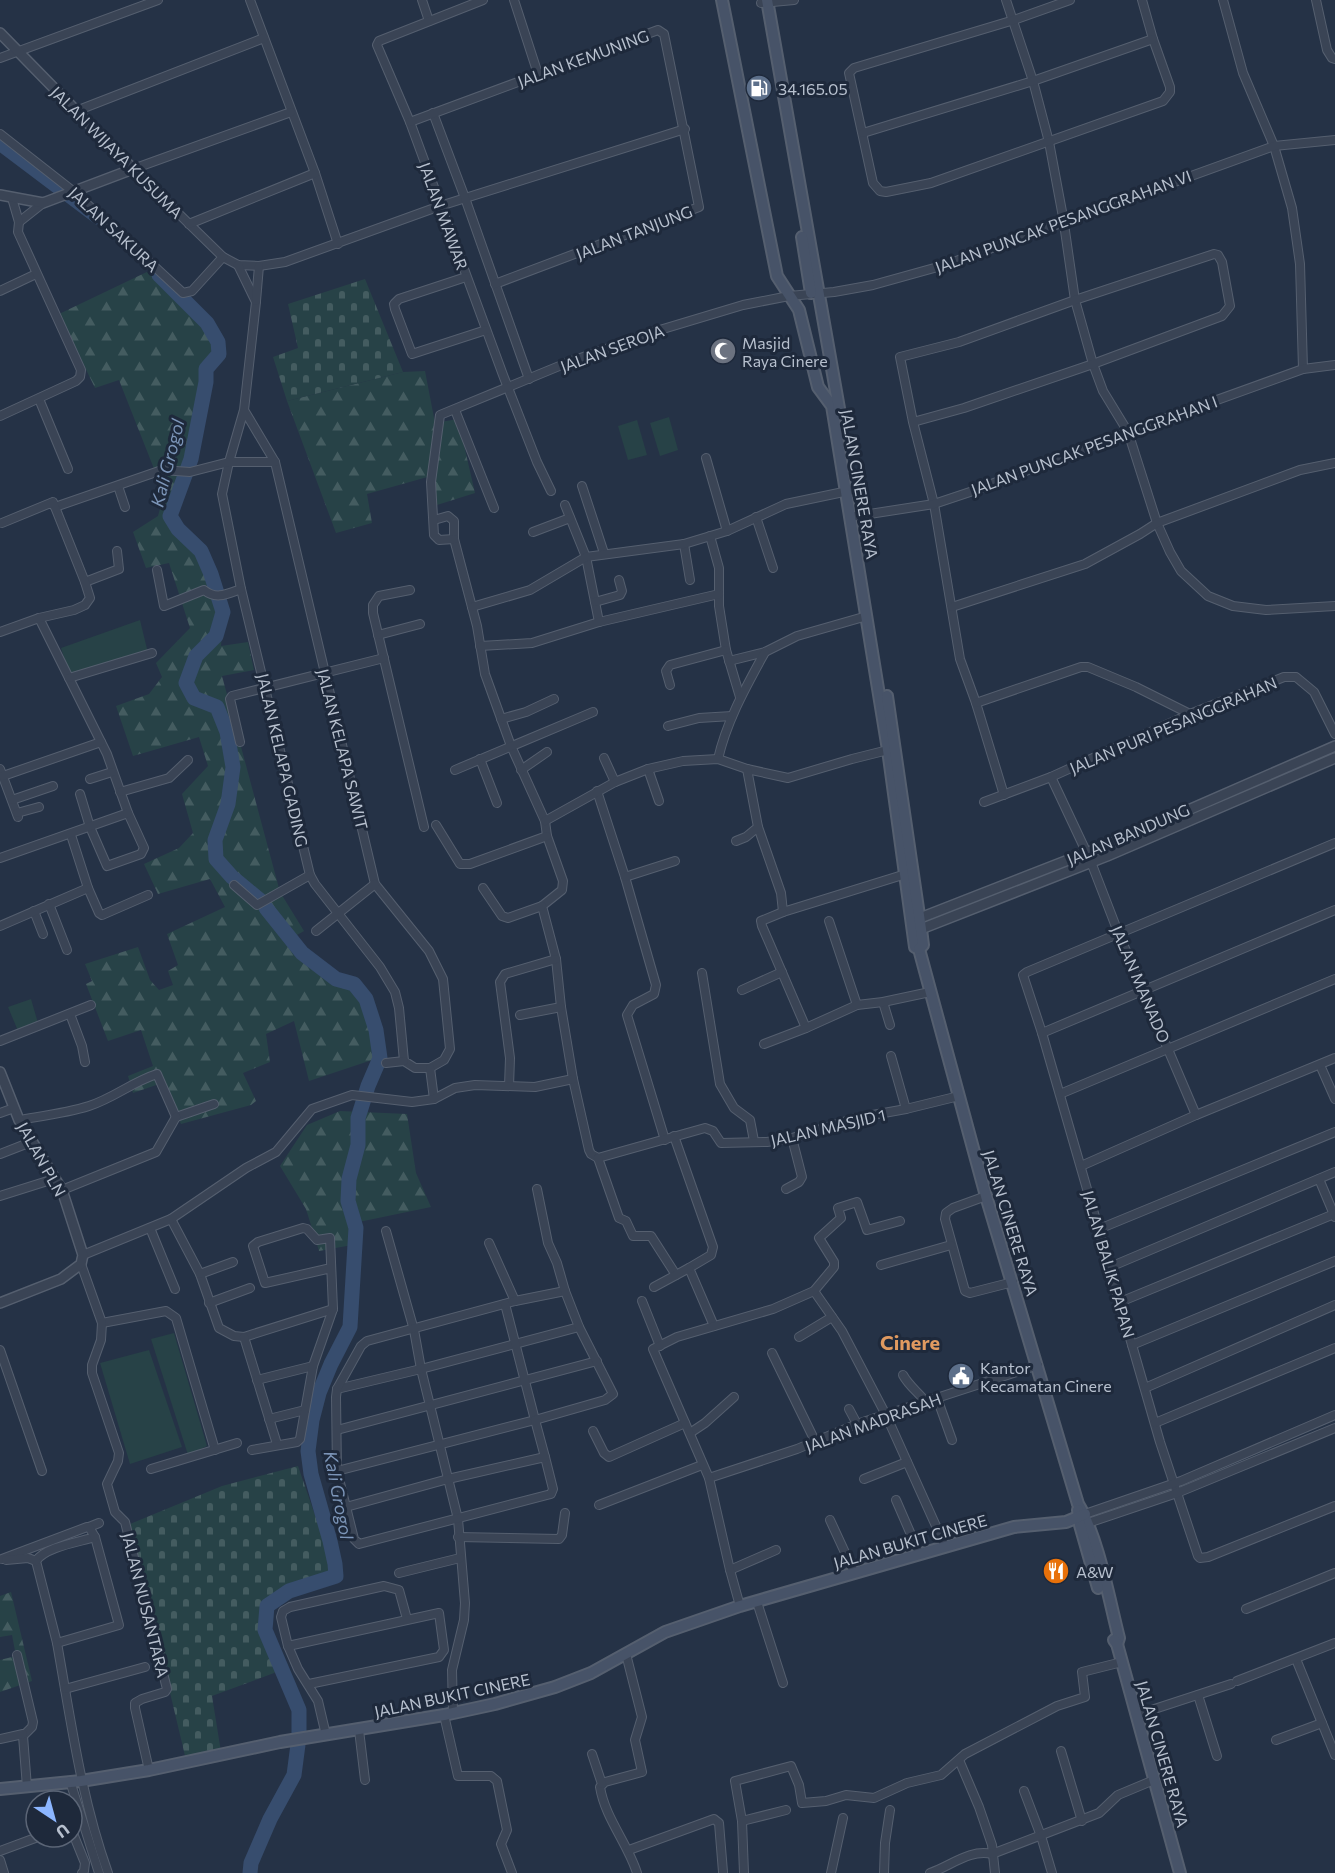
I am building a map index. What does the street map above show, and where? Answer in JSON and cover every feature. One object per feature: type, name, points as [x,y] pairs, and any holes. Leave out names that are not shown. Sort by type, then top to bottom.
[{"type":"main road","name":"JALAN CINERE RAYA","points":[[722,0],[777,276],[800,310],[819,387],[832,406],[854,516],[892,749],[909,873],[915,947],[919,949],[984,1197],[1013,1282],[1083,1520],[1113,1639],[1117,1644],[1180,1873]]},
{"type":"main road","name":"JALAN CINERE RAYA","points":[[764,2],[849,491]]},
{"type":"main road","name":"JALAN CINERE RAYA","points":[[854,516],[867,616],[892,749]]},
{"type":"main road","name":"JALAN CINERE RAYA","points":[[909,873],[923,945],[919,949]]},
{"type":"main road","name":"JALAN BUKIT CINERE","points":[[0,1789],[149,1770],[280,1742],[359,1730],[495,1704],[555,1687],[591,1673],[665,1632],[740,1606],[1014,1527],[1083,1520]]},
{"type":"street","points":[[0,58],[158,0]]},
{"type":"street","points":[[250,0],[315,173],[338,244]]},
{"type":"street","points":[[422,0],[429,21],[483,0]]},
{"type":"street","points":[[514,0],[538,74]]},
{"type":"street","points":[[764,2],[794,0]]},
{"type":"street","points":[[1006,0],[1033,81],[1049,142],[1064,222],[1075,300],[1093,364],[1103,391],[1128,432],[1156,523],[1170,552],[1181,571],[1208,596],[1233,606],[1266,610],[1335,606]]},
{"type":"street","points":[[1070,0],[1014,20],[854,68],[849,72],[873,183],[880,191],[886,192],[931,183],[1163,101],[1170,92],[1170,87],[1142,0]]},
{"type":"street","points":[[1223,0],[1243,73],[1274,146],[1293,208],[1300,264],[1303,369]]},
{"type":"street","points":[[1316,0],[1327,50],[1335,59]]},
{"type":"street","name":"JALAN MAWAR","points":[[429,21],[379,41],[377,45],[410,122],[537,462],[552,491]]},
{"type":"street","name":"JALAN KEMUNING","points":[[410,122],[658,30],[664,34],[685,129]]},
{"type":"street","name":"JALAN WIJAYA KUSUMA","points":[[0,33],[189,224],[223,257],[238,265]]},
{"type":"street","points":[[76,111],[264,38]]},
{"type":"street","points":[[863,133],[1033,81],[1153,39]]},
{"type":"street","points":[[19,222],[43,203],[291,112]]},
{"type":"street","name":"JALAN MAWAR","points":[[433,114],[529,379]]},
{"type":"street","points":[[256,302],[238,265],[259,266],[285,262],[440,206],[685,129]]},
{"type":"street","name":"JALAN TANJUNG","points":[[495,284],[699,208],[685,129]]},
{"type":"street","name":"JALAN SAKURA","points":[[0,134],[183,293],[192,291],[223,257]]},
{"type":"street","name":"JALAN PUNCAK PESANGGRAHAN VI","points":[[789,296],[873,285],[935,267],[1274,146],[1335,140]]},
{"type":"street","points":[[189,224],[315,173]]},
{"type":"street","points":[[0,195],[43,203]]},
{"type":"street","points":[[0,416],[76,381],[80,377],[81,370],[18,232],[19,222],[12,198]]},
{"type":"street","points":[[913,422],[964,408],[1093,364],[1222,316],[1230,306],[1222,262],[1218,255],[1214,254],[1075,300],[959,342],[900,357],[913,422],[934,504],[960,659],[1004,795]]},
{"type":"street","name":"JALAN KELAPA GADING","points":[[259,266],[244,410],[222,494],[241,589],[310,875],[315,885],[380,967],[395,992],[399,1008],[404,1061]]},
{"type":"street","points":[[0,291],[36,274]]},
{"type":"street","points":[[466,277],[399,299],[394,304],[412,354],[486,330]]},
{"type":"street","name":"JALAN SEROJA","points":[[434,520],[431,482],[440,416],[508,387],[663,329],[743,305],[789,296]]},
{"type":"street","name":"JALAN PUNCAK PESANGGRAHAN I","points":[[854,516],[934,504],[1303,369],[1335,365]]},
{"type":"street","points":[[39,399],[68,469]]},
{"type":"street","name":"JALAN KELAPA SAWIT","points":[[244,410],[274,462],[375,884],[429,951],[443,979],[450,1049],[444,1060],[430,1068]]},
{"type":"street","points":[[455,410],[494,508]]},
{"type":"street","points":[[706,458],[727,531]]},
{"type":"street","points":[[2,523],[162,470],[190,472],[229,462],[274,462]]},
{"type":"street","points":[[952,607],[1085,564],[1156,523],[1300,470],[1335,463]]},
{"type":"street","points":[[118,486],[125,507]]},
{"type":"street","points":[[582,486],[604,553]]},
{"type":"street","points":[[472,608],[530,590],[586,557],[684,544],[727,531],[786,504],[849,491]]},
{"type":"street","points":[[0,632],[39,618],[74,610],[85,605],[90,598],[86,582],[54,505]]},
{"type":"street","points":[[565,505],[586,557],[599,622]]},
{"type":"street","points":[[454,539],[437,539],[434,535],[434,520],[451,517],[454,521],[454,539],[472,608],[485,675],[511,746],[544,821],[563,881],[562,890],[542,906],[508,918],[502,916],[483,888]]},
{"type":"street","points":[[756,517],[773,568]]},
{"type":"street","points":[[533,532],[570,519]]},
{"type":"street","points":[[710,536],[719,568],[718,594],[726,650],[740,697]]},
{"type":"street","points":[[684,544],[690,580]]},
{"type":"street","points":[[86,582],[119,568],[117,551]]},
{"type":"street","points":[[157,570],[164,606],[204,590],[216,596],[241,589]]},
{"type":"street","points":[[595,602],[621,595],[618,580]]},
{"type":"street","points":[[410,590],[379,596],[373,605],[373,613],[424,827]]},
{"type":"street","points":[[480,646],[532,642],[599,622],[718,594]]},
{"type":"street","points":[[729,661],[765,652],[797,636],[867,616]]},
{"type":"street","points":[[39,618],[101,742],[144,851],[109,867],[105,864],[80,794]]},
{"type":"street","points":[[378,634],[420,624]]},
{"type":"street","points":[[670,685],[666,671],[670,665],[726,650]]},
{"type":"street","points":[[718,759],[723,739],[740,697],[765,652]]},
{"type":"street","points":[[69,678],[152,653]]},
{"type":"street","points":[[240,742],[230,699],[232,696],[384,658]]},
{"type":"street","points":[[976,703],[1081,667],[1088,667],[1136,687],[1190,714]]},
{"type":"street","name":"JALAN PURI PESANGGRAHAN","points":[[984,802],[1051,777],[1190,714],[1284,677],[1296,676],[1314,692],[1335,734]]},
{"type":"street","points":[[501,719],[526,712],[554,699]]},
{"type":"street","points":[[454,770],[593,712]]},
{"type":"street","points":[[668,726],[699,718],[732,716]]},
{"type":"street","points":[[39,807],[17,815],[2,773],[101,742]]},
{"type":"street","name":"JALAN BANDUNG","points":[[920,924],[1335,746]]},
{"type":"street","points":[[544,821],[615,782],[648,769],[683,760],[718,759],[747,769],[788,778],[892,749]]},
{"type":"street","points":[[521,770],[547,752]]},
{"type":"street","points":[[604,758],[615,782]]},
{"type":"street","name":"JALAN BANDUNG","points":[[920,924],[1091,862],[1335,758]]},
{"type":"street","points":[[480,759],[497,803]]},
{"type":"street","points":[[120,792],[169,778],[188,760]]},
{"type":"street","points":[[648,769],[659,801]]},
{"type":"street","points":[[747,769],[758,827],[781,893],[783,912]]},
{"type":"street","points":[[90,779],[112,772]]},
{"type":"street","name":"JALAN PURI PESANGGRAHAN","points":[[1051,777],[1086,852]]},
{"type":"street","points":[[12,800],[53,786]]},
{"type":"street","points":[[597,791],[625,877],[657,990],[654,994],[633,1005],[627,1015],[627,1020],[664,1140]]},
{"type":"street","points":[[0,858],[128,813]]},
{"type":"street","points":[[436,825],[460,864],[470,864],[547,836]]},
{"type":"street","points":[[736,842],[758,827]]},
{"type":"street","points":[[71,834],[98,912],[102,915],[148,896]]},
{"type":"street","points":[[1118,932],[1335,843]]},
{"type":"street","name":"JALAN MANADO","points":[[1086,852],[1196,1115]]},
{"type":"street","points":[[625,877],[675,861]]},
{"type":"street","points":[[806,1028],[761,921],[909,873]]},
{"type":"street","points":[[234,885],[257,905],[310,875]]},
{"type":"street","points":[[316,931],[375,884]]},
{"type":"street","points":[[0,926],[88,888]]},
{"type":"street","points":[[49,904],[67,950]]},
{"type":"street","points":[[542,906],[556,959],[573,1079],[589,1150],[598,1158],[619,1218],[626,1221],[633,1236],[651,1236],[676,1275]]},
{"type":"street","points":[[1042,1034],[1335,910]]},
{"type":"street","points":[[34,911],[43,934]]},
{"type":"street","points":[[829,921],[857,1005]]},
{"type":"street","name":"JALAN BALIK PAPAN","points":[[1118,932],[1024,973],[1023,979],[1042,1034],[1188,1529],[1200,1558],[1208,1557],[1335,1506]]},
{"type":"street","points":[[509,1086],[510,1059],[501,978],[505,974],[556,959]]},
{"type":"street","points":[[742,990],[782,972]]},
{"type":"street","points":[[702,973],[720,1084],[734,1108],[750,1120],[754,1142]]},
{"type":"street","points":[[1060,1094],[1335,980]]},
{"type":"street","points":[[764,1044],[857,1005],[930,992]]},
{"type":"street","points":[[883,1002],[890,1025]]},
{"type":"street","points":[[0,1041],[91,1005]]},
{"type":"street","points":[[520,1015],[561,1007]]},
{"type":"street","points":[[70,1014],[85,1062]]},
{"type":"street","points":[[891,1056],[906,1109]]},
{"type":"street","points":[[1081,1166],[1196,1115],[1335,1058]]},
{"type":"street","points":[[386,1063],[404,1061],[415,1068],[430,1068],[434,1099]]},
{"type":"street","points":[[1320,1065],[1335,1099]]},
{"type":"street","name":"JALAN PLN","points":[[0,1072],[19,1120],[62,1190],[82,1260]]},
{"type":"street","points":[[19,1120],[89,1106],[122,1091],[136,1081],[157,1074],[176,1117]]},
{"type":"street","points":[[0,1303],[61,1279],[82,1260],[171,1219],[246,1168],[276,1152],[312,1109],[352,1095],[412,1102],[434,1099],[455,1088],[475,1084],[535,1087],[573,1079]]},
{"type":"street","name":"JALAN MASJID 1","points":[[598,1158],[705,1128],[713,1131],[722,1143],[792,1138],[845,1121],[959,1096]]},
{"type":"street","points":[[62,1190],[156,1152],[176,1117],[214,1104]]},
{"type":"street","points":[[0,1113],[14,1108]]},
{"type":"street","points":[[1099,1229],[1335,1132]]},
{"type":"street","points":[[654,1287],[711,1255],[713,1247],[674,1136]]},
{"type":"street","points":[[786,1189],[799,1182],[802,1177],[792,1138]]},
{"type":"street","points":[[0,1154],[31,1142]]},
{"type":"street","points":[[1110,1267],[1335,1172]]},
{"type":"street","points":[[0,1196],[54,1179]]},
{"type":"street","points":[[1120,1302],[1334,1216],[1319,1179]]},
{"type":"street","points":[[337,1472],[536,1420],[611,1397],[613,1392],[579,1327],[565,1291],[557,1263],[548,1243],[537,1189]]},
{"type":"street","points":[[984,1197],[953,1208],[946,1213],[945,1219],[951,1245],[965,1291],[967,1293],[1013,1282]]},
{"type":"street","points":[[740,1606],[709,1479],[653,1349],[677,1337],[773,1309],[814,1291],[834,1267],[834,1262],[819,1238],[841,1218],[838,1208],[856,1202],[867,1230],[900,1221]]},
{"type":"street","points":[[171,1219],[200,1274],[219,1328],[234,1336],[244,1337],[333,1309]]},
{"type":"street","points":[[150,1228],[175,1289]]},
{"type":"street","points":[[252,1450],[298,1441],[313,1365],[333,1309],[331,1240],[328,1238],[317,1240],[307,1229],[258,1242],[254,1246],[266,1283],[331,1268]]},
{"type":"street","points":[[386,1231],[414,1330],[421,1370],[458,1519],[465,1604],[464,1620],[452,1670],[449,1714],[458,1776],[491,1776],[497,1781],[507,1830],[501,1844],[512,1873]]},
{"type":"street","points":[[489,1243],[515,1301]]},
{"type":"street","points":[[881,1265],[951,1245]]},
{"type":"street","points":[[82,1260],[102,1323],[166,1311],[176,1318],[215,1450]]},
{"type":"street","points":[[1132,1345],[1335,1261]]},
{"type":"street","points":[[200,1274],[233,1262]]},
{"type":"street","points":[[689,1268],[714,1326]]},
{"type":"street","points":[[209,1303],[250,1288]]},
{"type":"street","points":[[505,1304],[553,1489],[551,1494],[359,1544],[354,1539],[337,1472],[335,1407],[337,1389],[363,1342],[515,1301],[565,1291]]},
{"type":"street","points":[[814,1291],[842,1331],[886,1415],[945,1546]]},
{"type":"street","points":[[642,1301],[660,1346]]},
{"type":"street","points":[[1145,1388],[1335,1305]]},
{"type":"street","points":[[799,1337],[832,1317]]},
{"type":"street","name":"JALAN NUSANTARA","points":[[102,1323],[101,1340],[92,1365],[92,1373],[118,1453],[118,1461],[106,1484],[115,1512],[125,1522],[167,1689],[165,1692],[135,1703],[149,1770]]},
{"type":"street","points":[[337,1389],[421,1370],[516,1342],[579,1327]]},
{"type":"street","points":[[244,1337],[277,1444]]},
{"type":"street","points":[[1155,1423],[1335,1348]]},
{"type":"street","points":[[0,1350],[42,1472]]},
{"type":"street","points":[[772,1353],[815,1441]]},
{"type":"street","points":[[337,1430],[597,1361]]},
{"type":"street","points":[[257,1380],[313,1365]]},
{"type":"street","name":"JALAN MADRASAH","points":[[709,1479],[857,1424],[1038,1365]]},
{"type":"street","points":[[903,1375],[910,1386],[920,1393],[926,1402]]},
{"type":"street","points":[[690,1432],[705,1424],[734,1397]]},
{"type":"street","points":[[938,1398],[951,1440]]},
{"type":"street","points":[[849,1409],[857,1424]]},
{"type":"street","points":[[269,1419],[305,1410]]},
{"type":"street","points":[[1083,1520],[1335,1415]]},
{"type":"street","points":[[593,1431],[604,1453],[609,1457],[685,1423]]},
{"type":"street","points":[[1083,1520],[1176,1493],[1335,1428]]},
{"type":"street","points":[[151,1469],[237,1443]]},
{"type":"street","points":[[345,1507],[545,1456]]},
{"type":"street","points":[[864,1479],[907,1462]]},
{"type":"street","points":[[599,1505],[702,1465]]},
{"type":"street","points":[[896,1500],[919,1553]]},
{"type":"street","points":[[458,1537],[559,1539],[562,1535],[565,1513]]},
{"type":"street","points":[[830,1520],[854,1572]]},
{"type":"street","points":[[1,1560],[99,1523]]},
{"type":"street","points":[[57,1643],[119,1625],[94,1537],[89,1527]]},
{"type":"street","points":[[1,1560],[38,1558],[94,1537]]},
{"type":"street","points":[[39,1545],[38,1558],[65,1689],[76,1781],[99,1873]]},
{"type":"street","points":[[730,1570],[776,1550]]},
{"type":"street","points":[[399,1572],[460,1558]]},
{"type":"street","points":[[1246,1610],[1335,1573]]},
{"type":"street","points":[[326,1735],[318,1701],[298,1669],[288,1646],[281,1617],[283,1611],[290,1607],[384,1586],[399,1590],[407,1619]]},
{"type":"street","points":[[757,1602],[783,1683]]},
{"type":"street","points":[[288,1646],[439,1613],[444,1650],[439,1657],[309,1684]]},
{"type":"street","points":[[1136,1715],[1234,1683],[1335,1643]]},
{"type":"street","points":[[602,1784],[642,1772],[635,1740],[642,1717],[626,1654]]},
{"type":"street","points":[[0,1739],[23,1734],[32,1727],[33,1722],[17,1655]]},
{"type":"street","points":[[1296,1659],[1335,1755]]},
{"type":"street","points":[[744,1873],[742,1821],[735,1781],[791,1766],[799,1785],[802,1803],[846,1796],[874,1798],[907,1783],[941,1775],[964,1754],[1048,1711],[1085,1697],[1081,1674],[1084,1670],[1122,1662]]},
{"type":"street","points":[[65,1689],[145,1667]]},
{"type":"street","points":[[1198,1695],[1217,1756]]},
{"type":"street","points":[[1276,1740],[1322,1723]]},
{"type":"street","points":[[359,1730],[365,1780]]},
{"type":"street","points":[[23,1734],[27,1787]]},
{"type":"street","points":[[1062,1751],[1082,1821]]},
{"type":"street","points":[[592,1754],[602,1784],[600,1787],[602,1801],[629,1850],[636,1873]]},
{"type":"street","points":[[959,1760],[979,1806],[992,1845],[995,1873]]},
{"type":"street","points":[[930,1873],[968,1854],[982,1852],[992,1854],[1082,1821],[1100,1813],[1118,1796],[1154,1780]]},
{"type":"street","points":[[1024,1791],[1052,1873]]},
{"type":"street","points":[[742,1821],[786,1810]]},
{"type":"street","points":[[884,1873],[885,1843],[891,1810]]},
{"type":"street","points":[[86,1818],[108,1873]]},
{"type":"street","points":[[831,1873],[843,1818]]},
{"type":"street","points":[[629,1850],[714,1819],[719,1823],[723,1872]]},
{"type":"street","points":[[0,1851],[24,1842]]},
{"type":"street","points":[[80,1849],[86,1863],[82,1873]]},
{"type":"street","points":[[0,1860],[4,1873]]},
{"type":"green space","points":[[151,270],[221,348],[206,370],[174,519],[192,535],[223,621],[221,646],[248,642],[254,670],[222,676],[280,892],[304,931],[288,940],[309,963],[354,990],[366,1013],[378,1058],[309,1081],[294,1021],[266,1034],[270,1062],[243,1073],[256,1101],[251,1105],[181,1124],[162,1083],[133,1093],[128,1076],[153,1066],[141,1030],[108,1041],[86,984],[92,981],[85,964],[138,947],[150,980],[159,990],[173,985],[168,971],[178,965],[167,934],[225,907],[210,879],[158,894],[144,864],[179,848],[193,833],[182,794],[208,766],[199,737],[133,756],[116,706],[149,694],[162,677],[156,663],[190,628],[169,563],[146,568],[133,532],[158,516],[164,494],[119,380],[95,388],[59,314]]},
{"type":"green space","points":[[365,279],[403,372],[287,401],[273,357],[298,348],[288,304]]},
{"type":"green space","points":[[425,371],[435,423],[458,419],[475,493],[437,505],[431,476],[367,494],[372,523],[336,533],[287,401],[403,372]]},
{"type":"green space","points":[[669,417],[678,450],[660,456],[650,423]]},
{"type":"green space","points":[[637,420],[647,455],[628,460],[618,426]]},
{"type":"green space","points":[[140,620],[148,653],[71,680],[61,648]]},
{"type":"green space","points":[[31,999],[38,1023],[18,1031],[8,1007]]},
{"type":"green space","points":[[340,1111],[407,1114],[416,1173],[431,1207],[354,1223],[352,1245],[319,1251],[306,1209],[280,1166],[307,1125]]},
{"type":"green space","points":[[174,1333],[207,1446],[188,1455],[151,1339]]},
{"type":"green space","points":[[149,1350],[182,1447],[130,1464],[100,1363]]},
{"type":"green space","points":[[298,1466],[336,1576],[289,1591],[267,1606],[265,1630],[282,1670],[212,1696],[221,1752],[186,1760],[130,1524],[222,1486]]},
{"type":"green space","points":[[11,1592],[32,1681],[0,1692],[0,1660],[16,1656],[12,1635],[0,1637],[0,1596]]},
{"type":"waterway","name":"Kali Grogol","points":[[0,143],[98,217]]},
{"type":"waterway","name":"Kali Grogol","points":[[159,275],[207,323],[218,342],[219,354],[206,369],[206,382],[191,459],[170,516],[178,529],[201,551],[223,612],[216,636],[196,656],[186,683],[194,698],[217,707],[227,732],[233,767],[228,804],[215,840],[216,859],[232,877],[261,901]]},
{"type":"waterway","name":"Kali Grogol","points":[[250,1873],[251,1863],[270,1819],[294,1775],[299,1737],[299,1710],[265,1630],[267,1606],[289,1591],[336,1576],[330,1541],[311,1474],[308,1451],[312,1420],[319,1393],[350,1327],[356,1228],[348,1201],[349,1179],[358,1145],[358,1118],[380,1058],[376,1030],[366,999],[354,984],[336,979],[302,953],[266,908]]},
{"type":"place","name":"34.165.05","points":[[759,88]]},
{"type":"place","name":"Masjid Raya Cinere","points":[[723,351]]},
{"type":"place","name":"Kantor Kecamatan Cinere","points":[[961,1376]]},
{"type":"place","name":"A&W","points":[[1056,1571]]},
{"type":"district","name":"Cinere","points":[[910,1342]]}]
